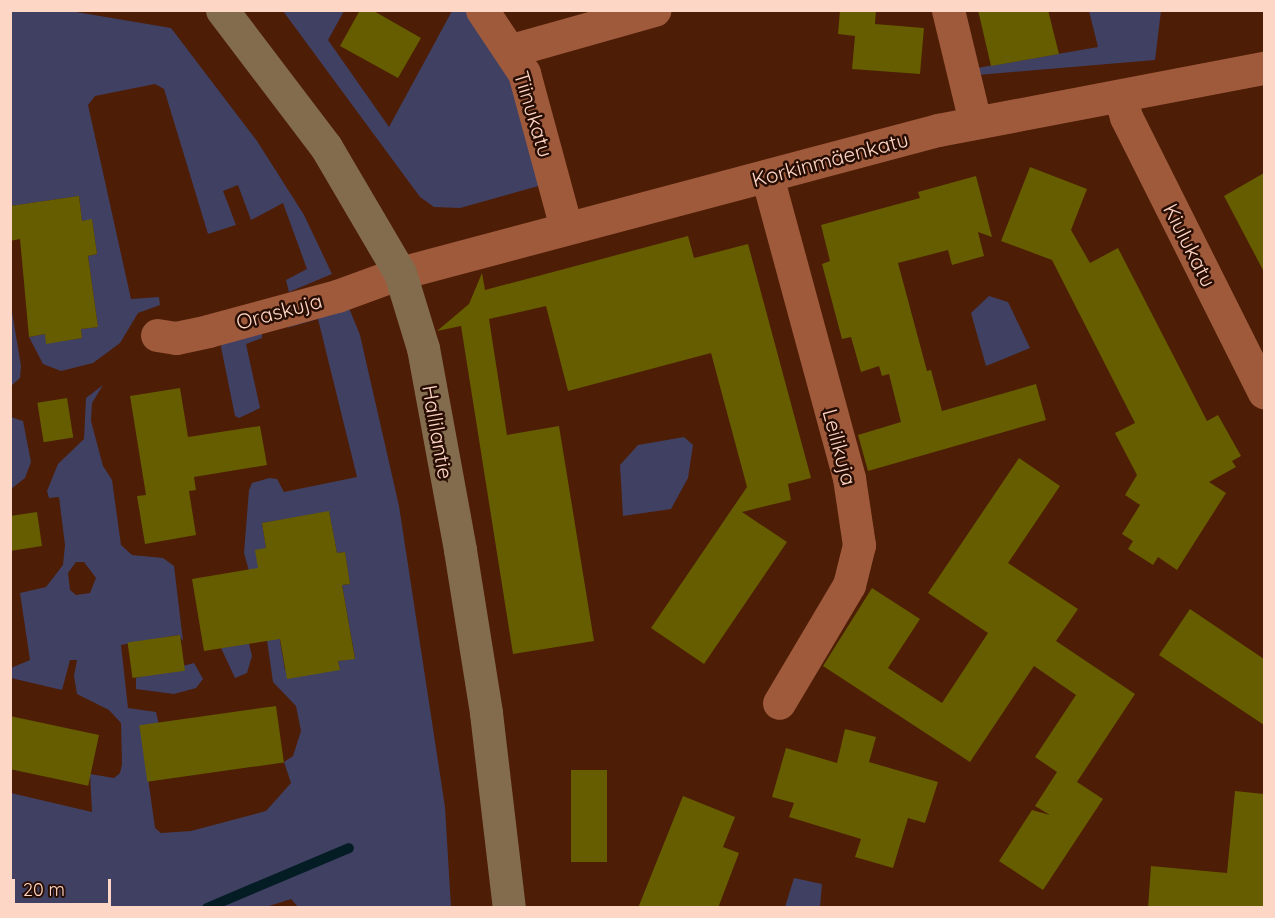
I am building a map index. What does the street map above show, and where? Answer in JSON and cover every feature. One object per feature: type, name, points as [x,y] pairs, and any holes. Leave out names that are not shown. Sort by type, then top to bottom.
[{"type":"main road","name":"Hallilantie","points":[[222,10],[326,147],[361,200],[400,273],[423,348],[460,550],[486,713],[508,908]]},
{"type":"street","name":"Tiinukatu","points":[[482,10],[512,50],[528,86],[566,228]]},
{"type":"street","points":[[512,50],[654,10]]},
{"type":"street","points":[[948,10],[975,122]]},
{"type":"street","name":"Korkinmäenkatu","points":[[400,273],[975,122],[1264,68]]},
{"type":"street","name":"Kiulukatu","points":[[1120,96],[1126,117],[1264,392]]},
{"type":"street","name":"Leilikuja","points":[[767,176],[849,478],[859,545],[849,585],[778,703]]},
{"type":"street","name":"Oraskuja","points":[[157,335],[176,338],[208,331],[337,296],[400,273]]},
{"type":"shaded area","points":[[10,11],[70,11],[171,28],[257,141],[304,215],[332,274],[289,292],[286,280],[307,269],[283,203],[251,220],[238,185],[223,191],[236,225],[208,234],[164,89],[155,84],[95,96],[88,105],[131,299],[159,297],[160,305],[138,313],[120,343],[93,363],[61,371],[43,364],[29,337],[45,334],[47,343],[82,338],[81,329],[98,327],[88,256],[97,254],[92,220],[82,221],[79,196],[11,206]]},
{"type":"shaded area","points":[[283,11],[344,11],[328,40],[389,127],[452,11],[466,11],[511,79],[542,185],[460,208],[434,207],[420,197]]},
{"type":"shaded area","points":[[1089,11],[1161,11],[1155,60],[978,75],[977,68],[1098,47]]},
{"type":"shaded area","points":[[989,296],[1008,302],[1030,348],[986,366],[971,313]]},
{"type":"shaded area","points":[[11,306],[21,366],[20,378],[11,386]]},
{"type":"shaded area","points":[[349,308],[360,335],[399,506],[445,807],[451,907],[298,907],[291,899],[263,908],[11,907],[11,793],[92,812],[90,774],[114,778],[120,773],[122,764],[121,723],[109,710],[77,694],[74,676],[77,660],[70,660],[62,690],[11,678],[11,668],[30,660],[20,593],[46,587],[63,565],[65,545],[59,497],[49,498],[47,491],[58,464],[84,439],[86,398],[103,385],[92,403],[91,421],[103,466],[112,480],[121,545],[132,555],[163,558],[174,566],[183,641],[178,635],[121,645],[128,708],[156,712],[159,725],[141,728],[155,828],[161,833],[191,831],[266,811],[291,783],[284,762],[293,756],[301,731],[296,706],[273,682],[265,626],[277,624],[285,670],[340,670],[338,661],[355,658],[342,585],[350,584],[345,552],[337,553],[329,512],[262,523],[266,548],[252,582],[244,553],[249,490],[252,483],[269,478],[277,479],[284,492],[357,477],[318,319],[287,328],[297,321]],"holes":[[[76,562],[84,562],[96,578],[90,593],[76,595],[70,590],[68,573]]]},
{"type":"shaded area","points":[[262,331],[262,338],[246,344],[260,408],[239,418],[235,416],[221,347],[223,342]]},
{"type":"shaded area","points":[[11,417],[23,421],[31,462],[25,478],[11,489]]},
{"type":"shaded area","points":[[684,437],[693,445],[688,478],[671,509],[623,516],[620,465],[638,445]]},
{"type":"shaded area","points":[[227,573],[233,576],[252,656],[247,673],[235,678],[221,648],[239,645]]},
{"type":"shaded area","points":[[194,663],[203,679],[196,688],[174,694],[136,689],[136,678]]},
{"type":"shaded area","points":[[794,878],[822,884],[820,907],[785,907]]},
{"type":"building","points":[[360,10],[372,10],[421,38],[398,78],[340,46]]},
{"type":"building","points":[[840,10],[876,10],[875,24],[924,28],[920,74],[852,69],[855,36],[838,34]]},
{"type":"building","points":[[978,10],[1048,10],[1059,54],[991,66]]},
{"type":"building","points":[[1030,167],[1087,189],[1071,230],[1090,263],[1118,248],[1207,421],[1218,415],[1241,456],[1232,461],[1236,467],[1209,482],[1226,493],[1177,570],[1158,557],[1153,565],[1128,549],[1133,541],[1122,534],[1140,505],[1125,495],[1137,475],[1115,433],[1135,423],[1052,260],[1001,241]]},
{"type":"building","points":[[1264,173],[1264,272],[1224,196]]},
{"type":"building","points":[[976,176],[992,237],[978,232],[984,256],[952,265],[948,250],[898,263],[927,371],[931,370],[942,411],[1036,384],[1046,420],[868,471],[858,435],[901,422],[889,374],[882,376],[879,366],[861,372],[851,337],[842,339],[822,264],[830,261],[821,225],[920,198],[918,192]]},
{"type":"building","points":[[79,196],[82,221],[92,219],[97,254],[88,256],[98,327],[81,329],[82,338],[46,344],[45,334],[29,337],[20,239],[10,241],[10,206]]},
{"type":"building","points":[[688,236],[694,258],[748,244],[811,478],[788,484],[791,500],[742,512],[787,542],[704,664],[651,628],[747,487],[711,353],[568,391],[546,306],[489,319],[507,435],[559,426],[594,641],[513,654],[461,326],[437,331],[469,304],[482,273],[485,290]]},
{"type":"building","points":[[180,388],[188,437],[260,426],[267,465],[194,477],[196,490],[189,491],[196,535],[145,544],[137,496],[146,495],[130,396]]},
{"type":"building","points":[[67,398],[73,438],[44,442],[37,403]]},
{"type":"building","points":[[1019,458],[1060,486],[1008,563],[1078,609],[1056,641],[1135,694],[1077,782],[1103,799],[1043,890],[999,861],[1032,810],[1050,815],[1035,806],[1057,772],[1035,757],[1076,695],[1034,666],[970,762],[823,666],[872,588],[920,619],[888,668],[942,703],[988,633],[928,593]]},
{"type":"building","points":[[329,511],[337,553],[345,552],[350,584],[342,585],[355,659],[338,661],[340,670],[287,679],[280,639],[204,651],[192,579],[258,568],[255,550],[266,548],[262,523]]},
{"type":"building","points":[[37,512],[42,546],[10,551],[10,516]]},
{"type":"building","points":[[1190,609],[1264,659],[1264,725],[1159,655]]},
{"type":"building","points":[[180,635],[185,671],[133,678],[128,642]]},
{"type":"building","points":[[276,706],[284,762],[147,782],[139,725]]},
{"type":"building","points":[[10,716],[99,735],[88,786],[10,769]]},
{"type":"building","points":[[845,729],[876,737],[869,762],[938,782],[925,823],[908,818],[893,868],[855,857],[861,839],[789,817],[794,803],[772,797],[786,748],[837,763]]},
{"type":"building","points":[[571,770],[607,770],[607,862],[571,862]]},
{"type":"building","points":[[1235,791],[1264,794],[1264,908],[1148,908],[1151,866],[1227,873]]},
{"type":"building","points":[[683,796],[735,817],[723,847],[739,853],[718,908],[638,908]]},
{"type":"waterway","points":[[207,908],[349,848]]}]
